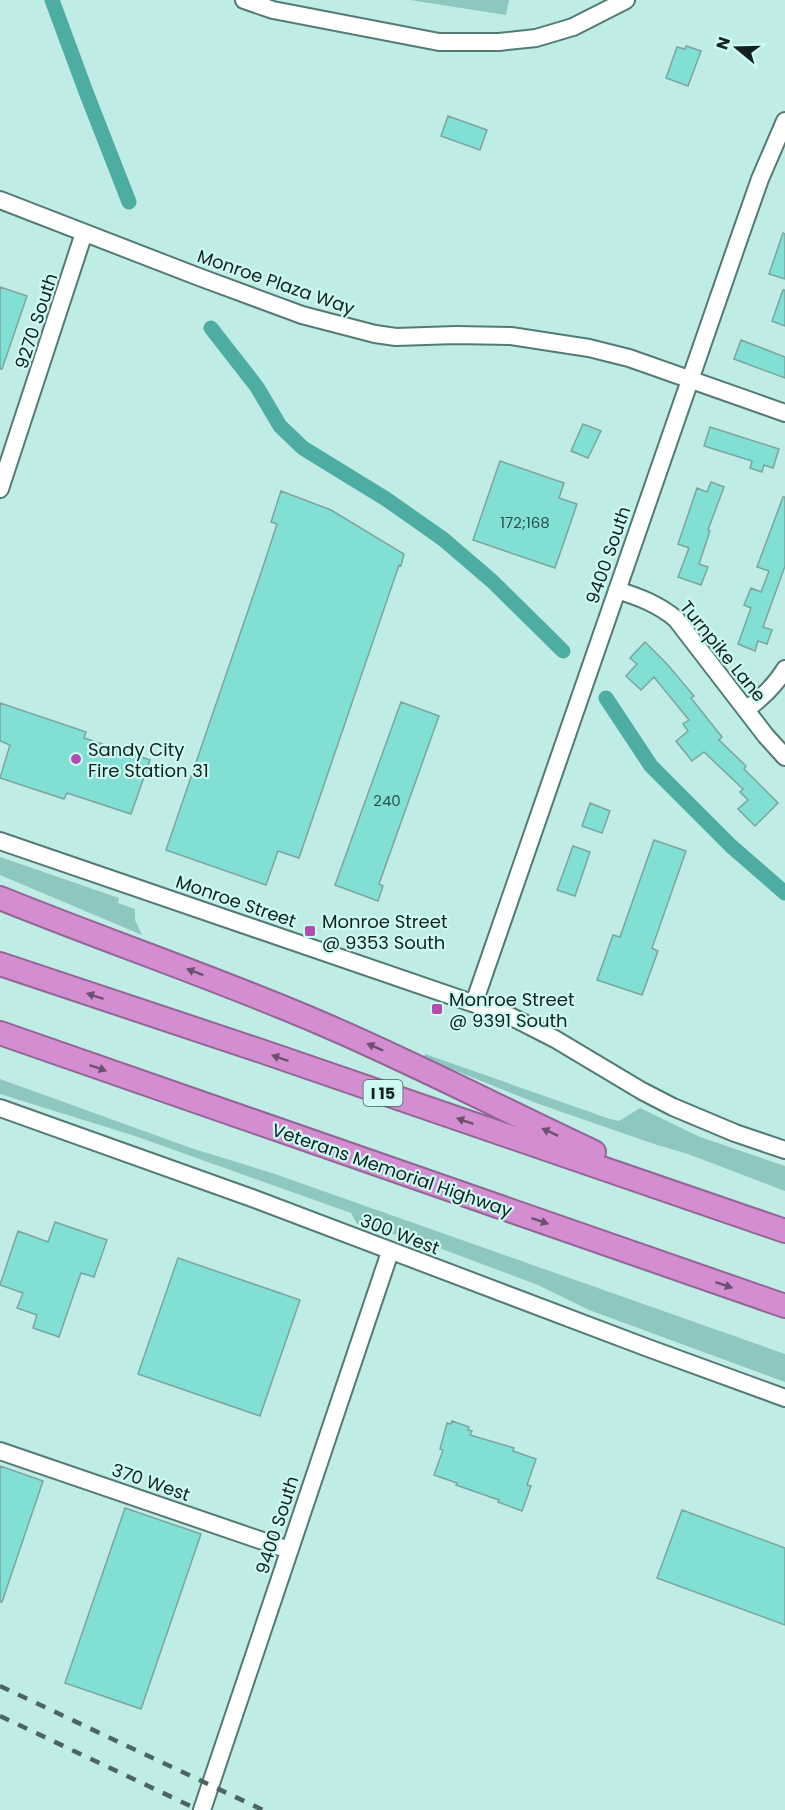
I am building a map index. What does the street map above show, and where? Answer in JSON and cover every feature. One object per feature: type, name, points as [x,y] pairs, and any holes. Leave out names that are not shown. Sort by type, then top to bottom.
[{"type":"highway","points":[[0,898],[310,1018],[601,1155],[759,1221]]},
{"type":"highway","name":"I 15","points":[[2,965],[276,1056],[785,1231]]},
{"type":"highway","name":"Veterans Memorial Highway","points":[[0,1033],[785,1306]]},
{"type":"highway","points":[[0,1038],[43,1049]]},
{"type":"street","points":[[244,0],[273,10],[439,42],[499,42],[536,38],[573,27],[626,0]]},
{"type":"street","name":"9400 South","points":[[474,1003],[760,179],[785,120]]},
{"type":"street","name":"Monroe Plaza Way","points":[[0,200],[302,315],[375,334],[396,337],[511,336],[589,348],[629,358],[785,413]]},
{"type":"street","name":"9270 South","points":[[0,489],[84,233]]},
{"type":"street","name":"Turnpike Lane","points":[[617,590],[646,599],[676,619],[766,736],[785,757]]},
{"type":"street","points":[[746,710],[771,688],[785,669]]},
{"type":"street","name":"Monroe Street","points":[[0,841],[510,1016],[555,1039],[673,1107],[704,1122],[785,1150]]},
{"type":"street","name":"300 West","points":[[0,1108],[252,1198],[390,1252],[785,1398]]},
{"type":"street","name":"9400 South","points":[[202,1810],[390,1252]]},
{"type":"street","name":"370 West","points":[[0,1451],[290,1550]]},
{"type":"green space","points":[[410,0],[509,0],[506,15]]},
{"type":"green space","points":[[0,857],[119,898],[118,903],[135,909],[135,920],[142,935],[0,875]]},
{"type":"green space","points":[[425,1054],[610,1119],[619,1121],[640,1108],[700,1137],[785,1166],[785,1191],[688,1154],[536,1103],[424,1058]]},
{"type":"green space","points":[[0,1079],[191,1148],[272,1173],[785,1354],[785,1382],[589,1310],[538,1285],[410,1237],[374,1231],[357,1224],[351,1213],[135,1136],[0,1094]]},
{"type":"building","points":[[686,46],[701,51],[688,86],[666,78],[677,47],[685,49]]},
{"type":"building","points":[[448,116],[487,130],[480,150],[441,136]]},
{"type":"building","points":[[783,233],[785,234],[785,279],[769,274]]},
{"type":"building","points":[[0,287],[27,296],[2,369],[0,369]]},
{"type":"building","points":[[783,290],[785,290],[785,326],[772,321]]},
{"type":"building","points":[[741,340],[785,357],[785,378],[734,359]]},
{"type":"building","points":[[583,424],[601,431],[588,458],[571,451]]},
{"type":"building","points":[[710,427],[779,449],[773,468],[764,465],[762,472],[750,468],[752,461],[704,446]]},
{"type":"building","points":[[500,461],[564,483],[559,498],[577,504],[555,568],[473,540]]},
{"type":"building","points":[[711,482],[724,487],[708,530],[710,531],[699,564],[708,567],[701,585],[678,577],[689,548],[678,544],[697,488],[707,492]]},
{"type":"building","points":[[281,491],[331,510],[404,554],[299,858],[278,851],[266,885],[166,850],[277,524],[271,522]]},
{"type":"building","points":[[783,497],[785,497],[785,566],[763,627],[772,630],[767,644],[758,641],[755,651],[738,644],[751,608],[744,605],[751,588],[761,592],[769,571],[757,567]]},
{"type":"building","points":[[645,642],[694,696],[691,698],[722,737],[719,740],[746,766],[744,769],[778,803],[755,826],[738,809],[748,800],[740,792],[743,789],[704,752],[692,761],[676,741],[688,731],[683,724],[689,720],[654,677],[641,690],[626,676],[637,664],[630,658]]},
{"type":"building","points":[[401,702],[439,716],[379,884],[383,886],[378,901],[335,885]]},
{"type":"building","name":"Sandy City Fire Station 31","points":[[0,703],[86,732],[84,738],[150,760],[131,814],[67,793],[64,799],[0,778],[10,745],[0,741]]},
{"type":"building","points":[[590,803],[610,811],[602,833],[582,826]]},
{"type":"building","points":[[654,840],[686,851],[652,948],[658,951],[642,995],[597,980],[613,935],[620,937]]},
{"type":"building","points":[[573,846],[590,852],[575,896],[557,890]]},
{"type":"building","points":[[55,1222],[107,1240],[94,1277],[81,1273],[59,1337],[33,1328],[37,1315],[17,1308],[23,1293],[0,1285],[18,1231],[48,1242]]},
{"type":"building","points":[[178,1258],[300,1300],[260,1416],[138,1374]]},
{"type":"building","points":[[452,1421],[469,1427],[468,1430],[472,1431],[470,1435],[514,1448],[513,1451],[536,1459],[527,1485],[531,1486],[522,1511],[434,1475],[443,1450],[440,1449],[447,1423],[451,1424]]},
{"type":"building","points":[[0,1466],[43,1481],[2,1602],[0,1602]]},
{"type":"building","points":[[125,1508],[201,1534],[141,1709],[65,1683]]},
{"type":"building","points":[[682,1510],[785,1548],[785,1625],[657,1578]]},
{"type":"waterway","points":[[52,0],[129,202]]},
{"type":"waterway","points":[[211,328],[257,387],[280,426],[303,448],[386,499],[443,539],[492,581],[563,651]]},
{"type":"waterway","points":[[606,698],[651,766],[731,846],[785,893]]},
{"type":"railway","points":[[0,1686],[263,1810]]},
{"type":"railway","points":[[0,1716],[199,1810]]},
{"type":"place","name":"Sandy City Fire Station 31","points":[[76,759]]},
{"type":"place","name":"Monroe Street @ 9353 South","points":[[310,931]]},
{"type":"place","name":"Monroe Street @ 9391 South","points":[[437,1009]]}]
